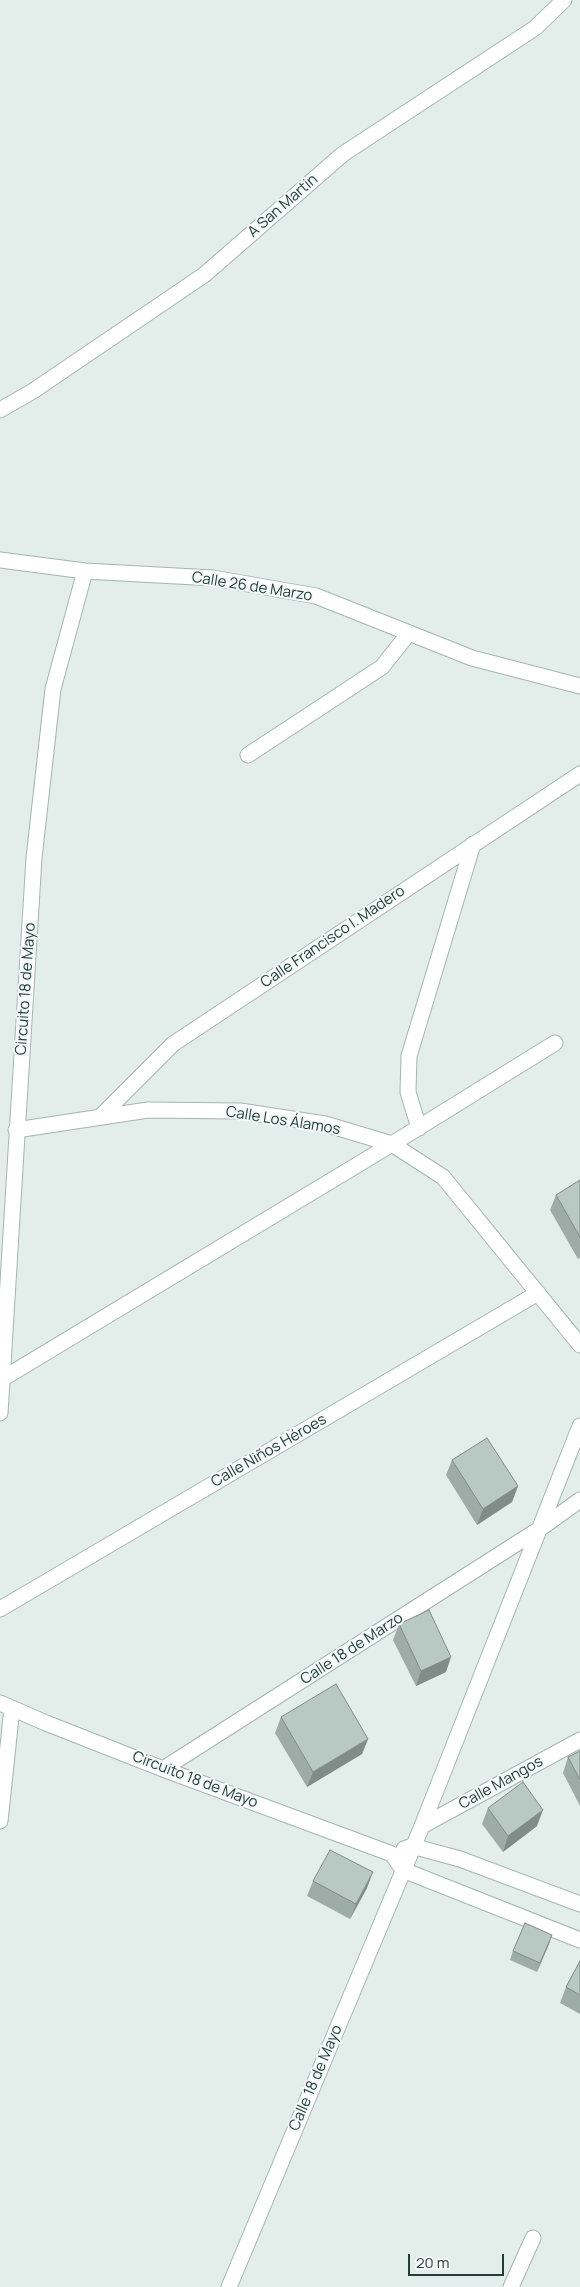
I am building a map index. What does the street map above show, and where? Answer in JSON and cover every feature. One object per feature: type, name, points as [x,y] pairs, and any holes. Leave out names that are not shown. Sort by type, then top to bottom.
[{"type":"street","name":"A San Martin","points":[[0,410],[33,392],[204,276],[343,154],[535,28],[564,0]]},
{"type":"street","name":"Calle 26 de Marzo","points":[[0,560],[85,571],[213,578],[316,596],[472,658],[580,686]]},
{"type":"street","name":"Circuito 18 de Mayo","points":[[0,1413],[34,858],[53,690],[85,571]]},
{"type":"street","points":[[248,755],[382,667],[409,633]]},
{"type":"street","name":"Calle Francisco I. Madero","points":[[100,1117],[173,1044],[580,774]]},
{"type":"street","points":[[419,1128],[408,1092],[409,1056],[472,844]]},
{"type":"street","points":[[2,1379],[419,1128],[554,1043]]},
{"type":"street","name":"Calle Los Álamos","points":[[16,1130],[148,1110],[240,1111],[324,1124],[392,1144],[443,1177],[580,1345]]},
{"type":"street","name":"Calle Niños Héroes","points":[[0,1609],[538,1293]]},
{"type":"street","points":[[402,1870],[422,1826],[580,1426]]},
{"type":"street","name":"Calle 18 de Marzo","points":[[163,1769],[540,1528],[580,1500]]},
{"type":"street","name":"Circuito 18 de Mayo","points":[[6,1705],[163,1769],[392,1854]]},
{"type":"street","points":[[0,1821],[6,1705]]},
{"type":"street","name":"Calle Mangos","points":[[422,1826],[580,1740]]},
{"type":"street","points":[[580,1904],[460,1859],[412,1846],[392,1854],[402,1870],[580,1940]]},
{"type":"street","name":"Calle 18 de Mayo","points":[[229,2287],[402,1870]]},
{"type":"street","points":[[511,2287],[533,2238]]},
{"type":"building","points":[[580,1180],[580,1237],[556,1195]]},
{"type":"building","points":[[487,1438],[518,1486],[483,1509],[452,1460]]},
{"type":"building","points":[[429,1610],[451,1657],[421,1671],[399,1624]]},
{"type":"building","points":[[336,1684],[368,1739],[313,1772],[281,1717]]},
{"type":"building","points":[[580,1751],[580,1780],[568,1757]]},
{"type":"building","points":[[523,1782],[543,1810],[508,1836],[488,1808]]},
{"type":"building","points":[[330,1850],[373,1872],[356,1904],[313,1881]]},
{"type":"building","points":[[525,1923],[552,1935],[540,1963],[513,1951]]},
{"type":"building","points":[[580,1961],[580,1995],[566,1987]]}]
